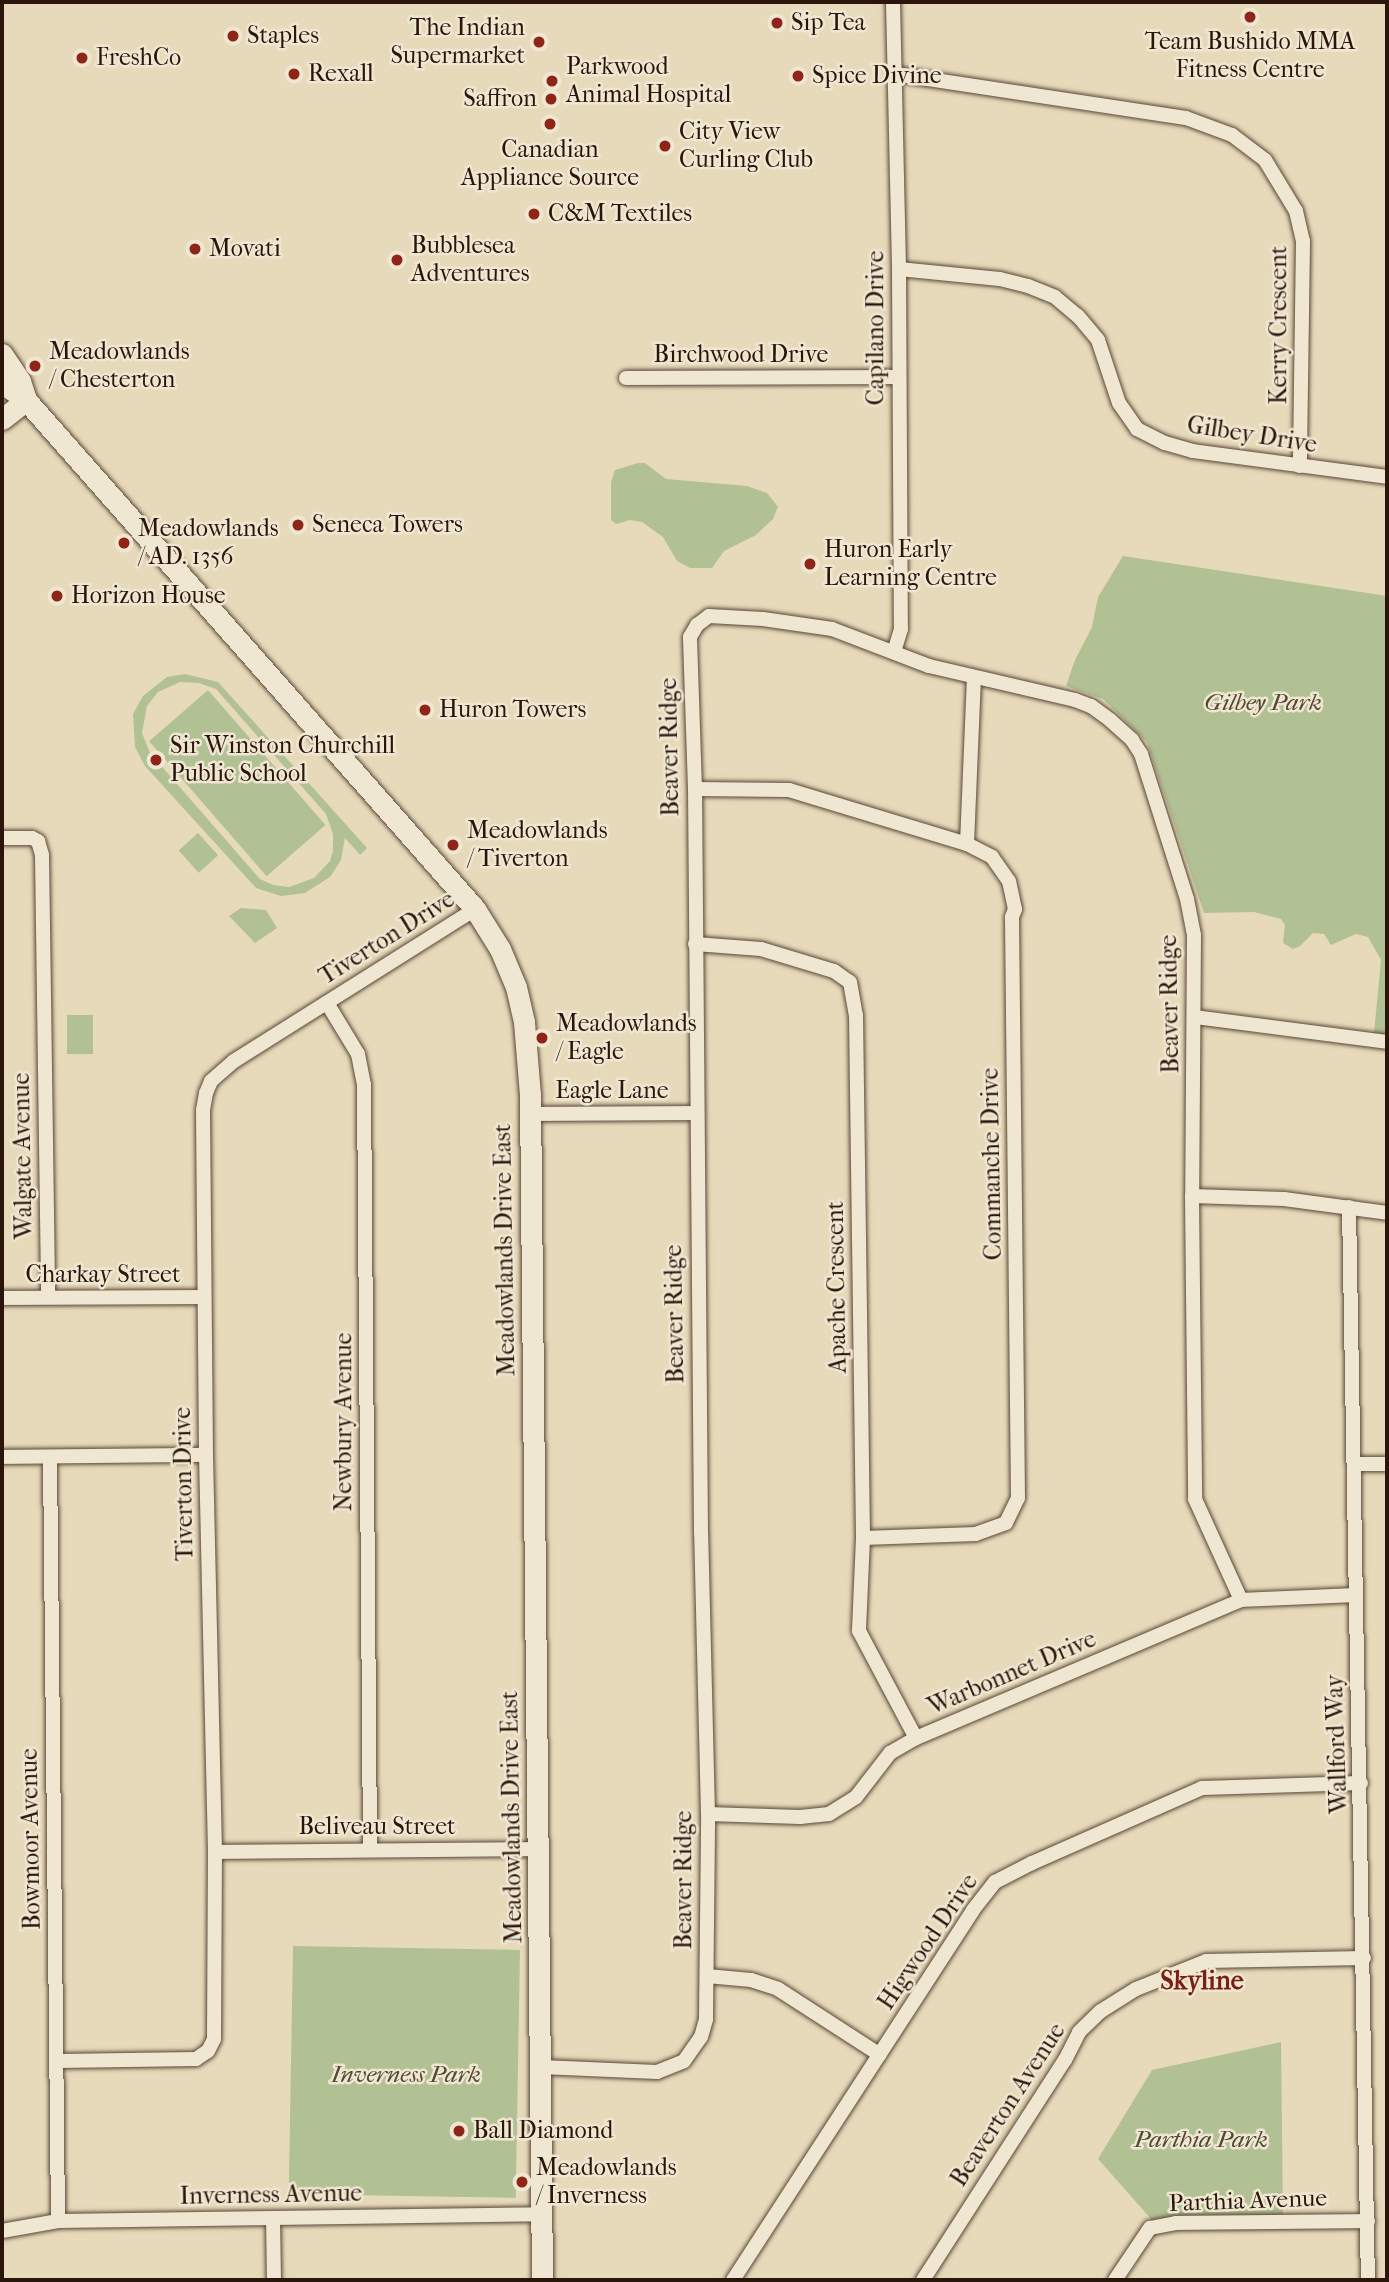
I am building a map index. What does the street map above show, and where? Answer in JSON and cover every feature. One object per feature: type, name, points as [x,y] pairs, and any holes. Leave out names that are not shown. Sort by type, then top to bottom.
[{"type":"main road","name":"Meadowlands Drive East","points":[[2,354],[20,381],[26,400]]},
{"type":"main road","name":"Meadowlands Drive East","points":[[2,383],[26,400],[475,909],[500,949],[516,987],[528,1056],[530,1114],[542,2280]]},
{"type":"main road","points":[[2,419],[26,400]]},
{"type":"street","name":"Capilano Drive","points":[[893,2],[899,269],[901,629],[894,652]]},
{"type":"street","name":"Kerry Crescent","points":[[895,74],[1186,118],[1232,135],[1265,160],[1296,211],[1303,241],[1300,466]]},
{"type":"street","name":"Gilbey Drive","points":[[899,269],[1000,279],[1055,297],[1078,316],[1098,340],[1119,403],[1137,429],[1165,443],[1193,451],[1387,477]]},
{"type":"street","name":"Birchwood Drive","points":[[626,378],[898,377]]},
{"type":"street","name":"Beaver Ridge","points":[[541,2067],[657,2072],[684,2061],[701,2037],[706,2019],[708,1814],[695,1113],[695,789],[690,637],[697,625],[709,617],[764,619],[832,629],[974,678],[1091,706],[1132,740],[1148,771],[1191,919],[1195,1017],[1192,1196],[1195,1499],[1241,1600]]},
{"type":"street","points":[[967,844],[974,678]]},
{"type":"street","name":"Commanche Drive","points":[[695,789],[789,790],[967,844],[992,857],[1009,881],[1014,909],[1018,1498],[1006,1523],[976,1534],[863,1538]]},
{"type":"street","name":"Walgate Avenue","points":[[2,838],[32,838],[38,841],[42,855],[48,1297]]},
{"type":"street","name":"Tiverton Drive","points":[[59,2062],[197,2059],[208,2051],[214,2039],[215,1852],[206,1455],[203,1111],[211,1080],[234,1061],[475,909]]},
{"type":"street","name":"Apache Crescent","points":[[695,944],[761,949],[834,971],[850,982],[856,1028],[863,1538],[859,1631],[916,1738]]},
{"type":"street","name":"Newbury Avenue","points":[[327,1003],[358,1054],[364,1085],[370,1849]]},
{"type":"street","points":[[1195,1017],[1387,1042]]},
{"type":"street","name":"Eagle Lane","points":[[530,1114],[695,1113]]},
{"type":"street","points":[[1192,1196],[1284,1199],[1387,1213]]},
{"type":"street","name":"Wallford Way","points":[[1349,1207],[1368,2280]]},
{"type":"street","name":"Charkay Street","points":[[2,1298],[204,1297]]},
{"type":"street","points":[[2,1457],[206,1455]]},
{"type":"street","name":"Bowmoor Avenue","points":[[50,1457],[53,1876],[59,2062],[58,2221]]},
{"type":"street","points":[[1355,1464],[1387,1464]]},
{"type":"street","name":"Warbonnet Drive","points":[[708,1814],[800,1817],[829,1814],[856,1797],[890,1753],[916,1738],[1241,1600],[1355,1595]]},
{"type":"street","name":"Higwood Drive","points":[[733,2280],[972,1910],[995,1882],[1202,1788],[1361,1783]]},
{"type":"street","name":"Beliveau Street","points":[[215,1852],[538,1849]]},
{"type":"street","name":"Beaverton Avenue","points":[[923,2280],[1065,2060],[1079,2032],[1101,2011],[1136,1989],[1206,1961],[1364,1958]]},
{"type":"street","points":[[707,1976],[751,1980],[778,1989],[880,2055]]},
{"type":"street","name":"Inverness Avenue","points":[[2,2231],[58,2221],[542,2214]]},
{"type":"street","points":[[273,2218],[274,2280]]},
{"type":"street","name":"Parthia Avenue","points":[[1115,2280],[1150,2228],[1176,2223],[1368,2221]]},
{"type":"green space","points":[[645,463],[666,479],[747,486],[767,493],[778,507],[773,519],[756,535],[724,551],[712,568],[690,568],[677,561],[663,537],[642,522],[630,520],[616,524],[611,520],[611,482],[615,470]]},
{"type":"green space","name":"Gilbey Park","points":[[1123,556],[1387,596],[1387,1034],[1374,1033],[1381,960],[1368,937],[1356,934],[1331,945],[1324,934],[1313,933],[1293,949],[1283,943],[1285,925],[1281,919],[1254,912],[1204,913],[1147,742],[1103,699],[1066,686],[1075,660],[1092,627],[1098,597]]},
{"type":"green space","points":[[185,674],[218,682],[367,848],[360,855],[345,838],[341,860],[330,877],[305,893],[281,896],[256,888],[145,766],[135,747],[133,714],[143,696],[167,677]],"holes":[[[180,682],[199,683],[216,689],[326,814],[333,834],[333,851],[330,861],[314,878],[289,887],[273,885],[260,879],[150,753],[142,733],[147,706],[158,692]]]},
{"type":"green space","points":[[208,690],[325,825],[267,876],[149,741]]},
{"type":"green space","points":[[198,833],[218,855],[199,873],[179,850]]},
{"type":"green space","points":[[241,908],[266,910],[277,928],[255,943],[229,916]]},
{"type":"green space","points":[[67,1015],[93,1015],[93,1054],[67,1054]]},
{"type":"green space","name":"Inverness Park","points":[[293,1946],[520,1950],[516,2198],[289,2194]]},
{"type":"green space","name":"Parthia Park","points":[[1281,2042],[1283,2216],[1152,2220],[1098,2159],[1152,2070]]},
{"type":"place","name":"Team Bushido MMA Fitness Centre","points":[[1250,17]]},
{"type":"place","name":"Sip Tea","points":[[777,23]]},
{"type":"place","name":"Staples","points":[[233,36]]},
{"type":"place","name":"The Indian Supermarket","points":[[539,42]]},
{"type":"place","name":"FreshCo","points":[[82,58]]},
{"type":"place","name":"Rexall","points":[[294,74]]},
{"type":"place","name":"Spice Divine","points":[[798,76]]},
{"type":"place","name":"Parkwood Animal Hospital","points":[[552,81]]},
{"type":"place","name":"Saffron","points":[[551,99]]},
{"type":"place","name":"Canadian Appliance Source","points":[[550,124]]},
{"type":"place","name":"City View Curling Club","points":[[665,146]]},
{"type":"place","name":"C&M Textiles","points":[[534,214]]},
{"type":"place","name":"Movati","points":[[195,249]]},
{"type":"place","name":"Bubblesea Adventures","points":[[397,260]]},
{"type":"place","name":"Meadowlands / Chesterton","points":[[35,366]]},
{"type":"place","name":"Seneca Towers","points":[[298,525]]},
{"type":"place","name":"Meadowlands / AD. 1356","points":[[124,543]]},
{"type":"place","name":"Huron Early Learning Centre","points":[[810,564]]},
{"type":"place","name":"Horizon House","points":[[57,596]]},
{"type":"place","name":"Huron Towers","points":[[425,710]]},
{"type":"place","name":"Sir Winston Churchill Public School","points":[[156,760]]},
{"type":"place","name":"Meadowlands / Tiverton","points":[[453,845]]},
{"type":"place","name":"Meadowlands / Eagle","points":[[542,1038]]},
{"type":"place","name":"Ball Diamond","points":[[459,2131]]},
{"type":"place","name":"Meadowlands / Inverness","points":[[522,2182]]},
{"type":"district","name":"Skyline","points":[[1202,1981]]}]
